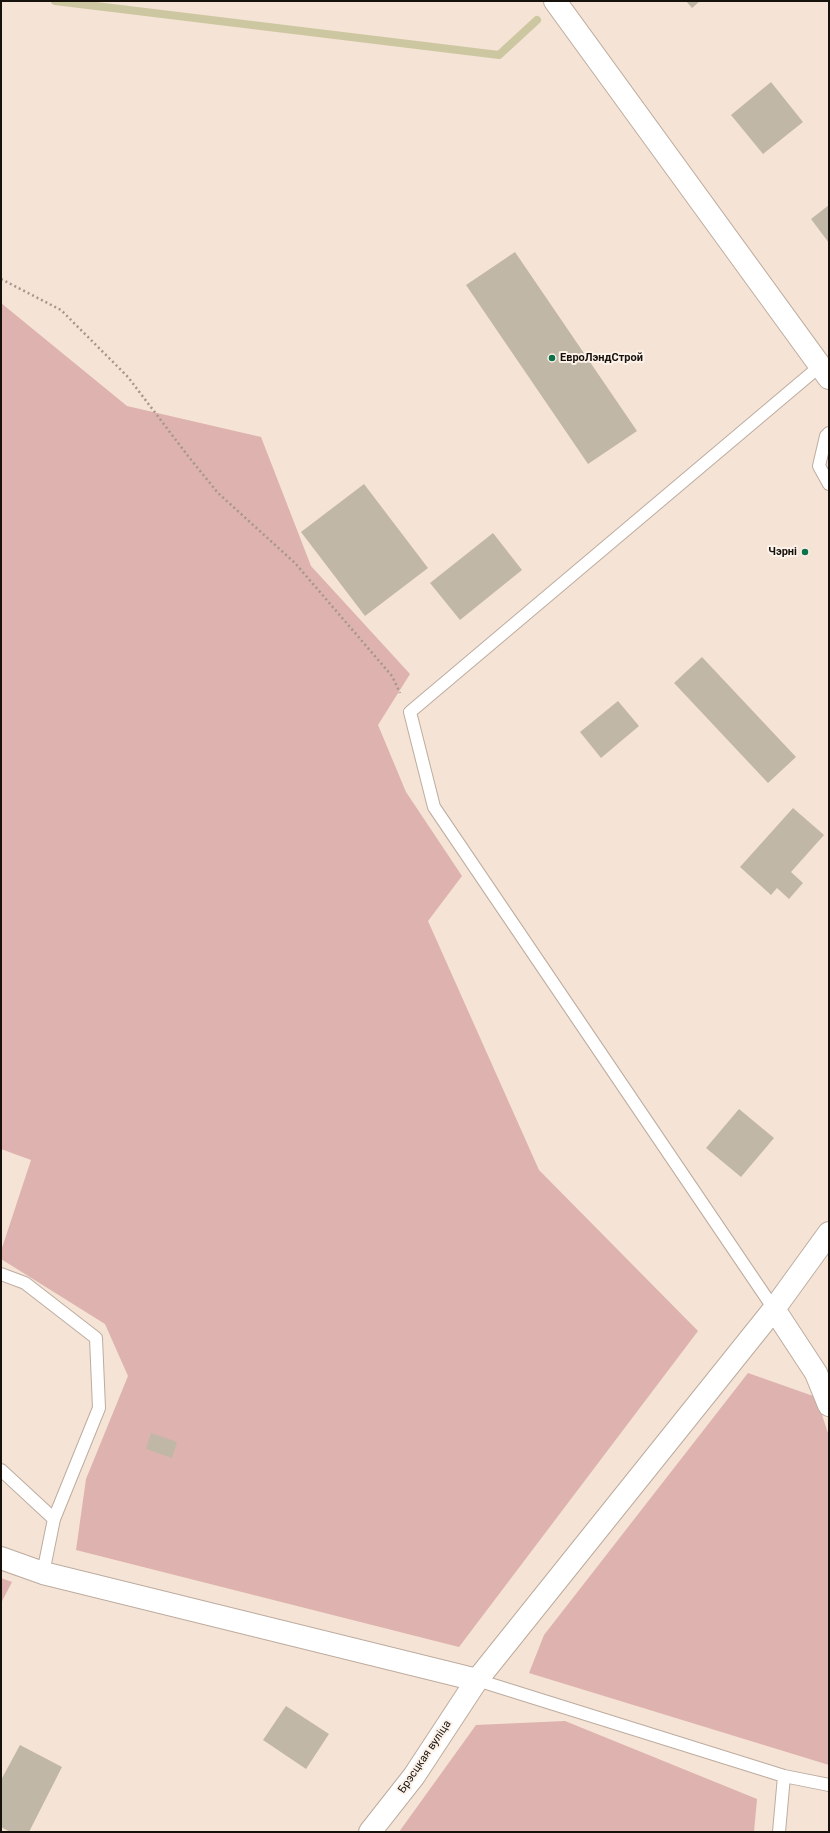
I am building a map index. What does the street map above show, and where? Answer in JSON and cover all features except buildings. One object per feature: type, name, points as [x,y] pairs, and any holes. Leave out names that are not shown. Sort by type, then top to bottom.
[{"type":"street","points":[[555,1],[824,372]]},
{"type":"street","name":"Брэсцкая вуліца","points":[[370,1832],[414,1776],[477,1680],[774,1309],[829,1233]]},
{"type":"street","points":[[774,1309],[816,1373],[829,1405]]},
{"type":"street","points":[[1,1558],[43,1573],[477,1680]]},
{"type":"lane","points":[[774,1309],[434,807],[410,712],[824,372]]},
{"type":"lane","points":[[829,433],[826,436],[819,466],[829,484]]},
{"type":"lane","points":[[1,1274],[25,1283],[96,1338],[99,1408],[54,1519],[43,1573]]},
{"type":"lane","points":[[1,1470],[54,1519]]},
{"type":"lane","points":[[477,1680],[784,1776],[829,1785]]},
{"type":"lane","points":[[779,1832],[784,1776]]},
{"type":"path","points":[[1,278],[61,310],[128,376],[188,456],[218,493],[295,563],[392,676],[410,712]]},
{"type":"shaded area","points":[[1,303],[127,406],[261,437],[311,566],[410,674],[378,725],[406,792],[462,876],[428,921],[539,1170],[698,1331],[459,1647],[76,1550],[86,1479],[128,1376],[105,1324],[1,1259],[1,1251],[31,1160],[1,1149]]},
{"type":"shaded area","points":[[748,1373],[816,1397],[829,1436],[829,1765],[529,1673],[544,1635]]},
{"type":"shaded area","points":[[1,1578],[12,1582],[1,1603]]},
{"type":"shaded area","points":[[565,1721],[757,1799],[754,1832],[399,1832],[476,1725]]},
{"type":"waterway","points":[[55,1],[499,55],[537,20]]},
{"type":"place","name":"ЕвроЛэндСтрой","points":[[552,358]]},
{"type":"place","name":"Чэрні","points":[[805,552]]}]
